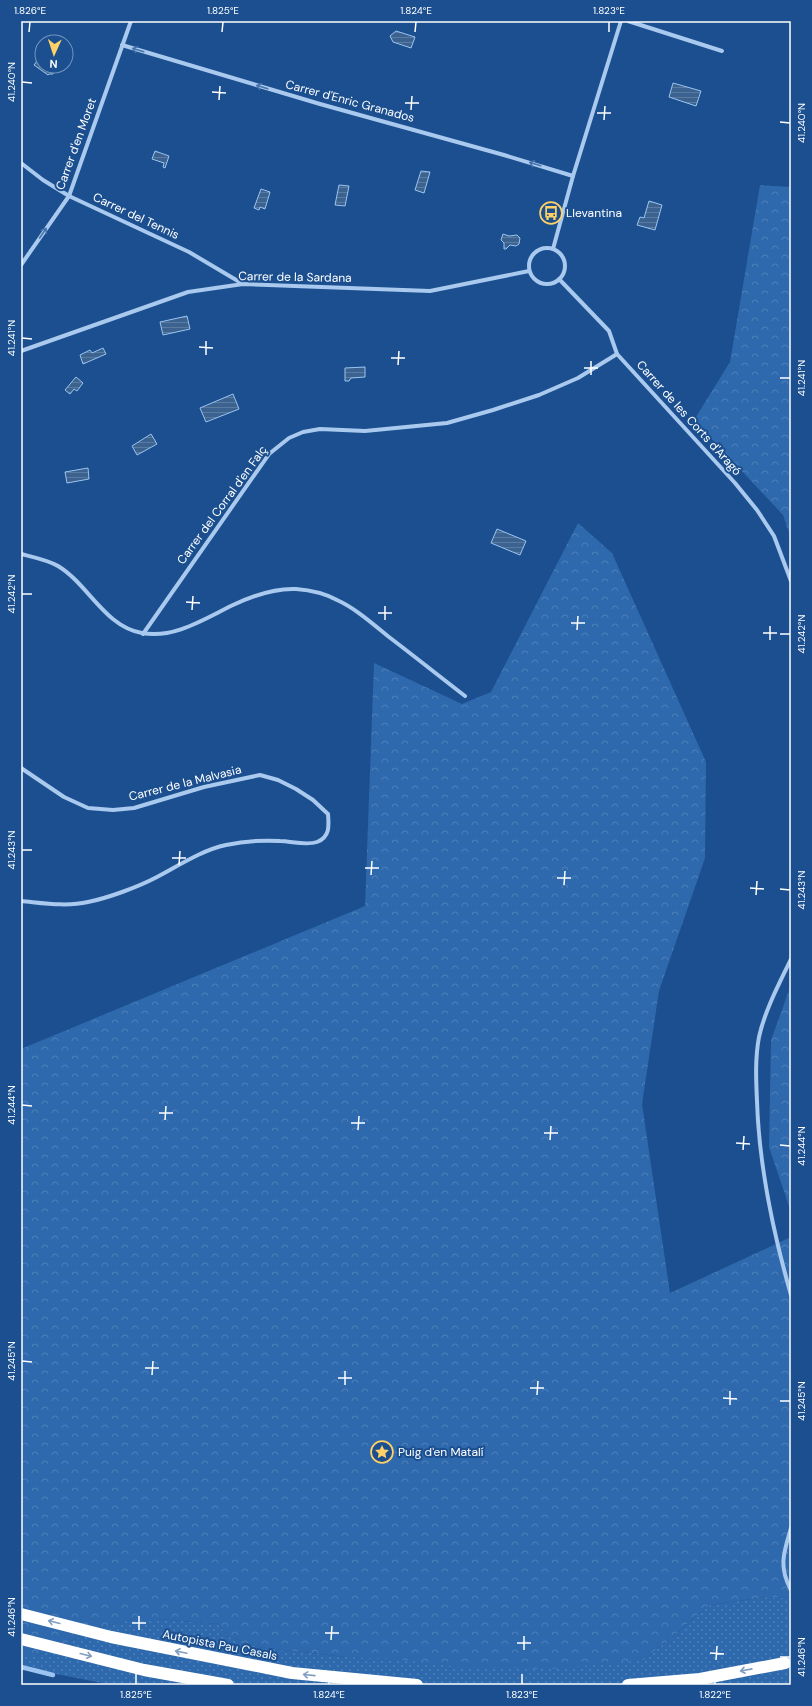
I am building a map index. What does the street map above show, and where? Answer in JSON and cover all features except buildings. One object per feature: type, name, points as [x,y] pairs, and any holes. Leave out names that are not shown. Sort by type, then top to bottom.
[{"type":"highway","name":"Autopista Pau Casals","points":[[21,1614],[111,1637],[292,1673],[417,1685]]},
{"type":"highway","points":[[21,1640],[144,1670],[228,1685]]},
{"type":"highway","points":[[628,1685],[700,1679],[785,1663]]},
{"type":"street","name":"Carrer d'en Moret","points":[[21,265],[69,196],[131,21]]},
{"type":"street","points":[[553,249],[573,176],[621,21]]},
{"type":"street","points":[[628,21],[722,51]]},
{"type":"street","name":"Carrer d'Enric Granados","points":[[122,45],[320,104],[504,155],[573,176]]},
{"type":"street","name":"Carrer del Tennis","points":[[21,163],[43,180],[69,196],[189,252],[243,284]]},
{"type":"street","points":[[545,248],[553,249],[560,254],[564,260],[565,270],[559,279],[551,283],[543,283],[535,279],[529,271],[531,256],[537,251],[545,248]]},
{"type":"street","name":"Carrer de la Sardana","points":[[21,351],[188,292],[243,284],[430,291],[529,271]]},
{"type":"street","name":"Carrer de les Corts d'Aragó","points":[[559,279],[609,331],[617,354],[757,510],[774,536],[791,581]]},
{"type":"street","name":"Carrer del Corral d'en Falç","points":[[143,634],[269,454],[289,438],[303,432],[320,429],[365,431],[448,423],[540,395],[578,378],[617,354]]},
{"type":"street","points":[[21,554],[58,565],[73,577],[109,615],[121,625],[143,634],[160,634],[177,631],[256,595],[276,590],[297,589],[337,599],[372,624],[465,696]]},
{"type":"street","name":"Carrer de la Malvasia","points":[[21,768],[64,797],[88,808],[113,810],[134,808],[204,787],[260,775],[278,780],[296,789],[313,800],[328,814],[328,832],[323,838],[315,842],[261,841],[240,842],[223,845],[197,856],[154,878],[87,902],[65,904],[21,902]]},
{"type":"street","points":[[791,959],[770,1003],[759,1037],[755,1074],[761,1156],[780,1255],[791,1295]]},
{"type":"street","points":[[791,1528],[783,1555],[784,1577],[791,1590]]},
{"type":"green space","points":[[760,185],[791,187],[791,538],[783,515],[694,420],[730,362]]},
{"type":"green space","points":[[578,523],[612,553],[706,762],[705,858],[659,991],[642,1104],[670,1293],[791,1237],[791,1598],[767,1597],[710,1605],[644,1660],[551,1669],[459,1667],[395,1659],[346,1657],[258,1647],[227,1636],[218,1624],[157,1619],[133,1619],[100,1628],[37,1656],[21,1656],[21,1049],[365,906],[374,663],[462,704],[491,692]]},
{"type":"green space","points":[[791,985],[791,1212],[769,1147],[771,1040]]},
{"type":"green space","points":[[767,1597],[791,1598],[791,1685],[112,1685],[21,1667],[21,1656],[37,1656],[100,1628],[133,1619],[157,1619],[218,1624],[227,1636],[258,1647],[346,1657],[644,1660],[710,1605]]},
{"type":"shaded area","points":[[396,31],[415,37],[411,48],[393,42],[390,36]]},
{"type":"shaded area","points":[[673,83],[701,91],[696,106],[669,97]]},
{"type":"shaded area","points":[[155,151],[169,156],[165,168],[163,167],[164,163],[152,159]]},
{"type":"shaded area","points":[[421,171],[430,172],[424,193],[415,190]]},
{"type":"shaded area","points":[[339,185],[349,186],[345,206],[335,205]]},
{"type":"shaded area","points":[[261,189],[270,192],[265,209],[260,207],[259,210],[254,208]]},
{"type":"shaded area","points":[[649,201],[662,205],[655,230],[637,225],[640,217],[644,218]]},
{"type":"shaded area","points":[[503,234],[509,236],[517,235],[520,238],[519,244],[516,246],[510,245],[504,249],[504,243],[501,240]]},
{"type":"shaded area","points":[[187,316],[190,329],[163,335],[160,322]]},
{"type":"shaded area","points":[[103,348],[106,354],[83,364],[80,355],[90,350],[92,353]]},
{"type":"shaded area","points":[[365,367],[365,377],[351,378],[349,381],[345,381],[345,368]]},
{"type":"shaded area","points":[[76,377],[83,383],[77,391],[74,389],[70,394],[65,390]]},
{"type":"shaded area","points":[[233,394],[239,409],[206,422],[200,408]]},
{"type":"shaded area","points":[[151,434],[157,444],[137,455],[132,446]]},
{"type":"shaded area","points":[[88,468],[89,479],[67,483],[65,472]]},
{"type":"shaded area","points":[[497,529],[526,541],[520,555],[491,543]]},
{"type":"waterway","points":[[21,1667],[53,1675]]},
{"type":"place","name":"Llevantina","points":[[551,213]]},
{"type":"place","name":"Puig d'en Matalí","points":[[382,1452]]}]
